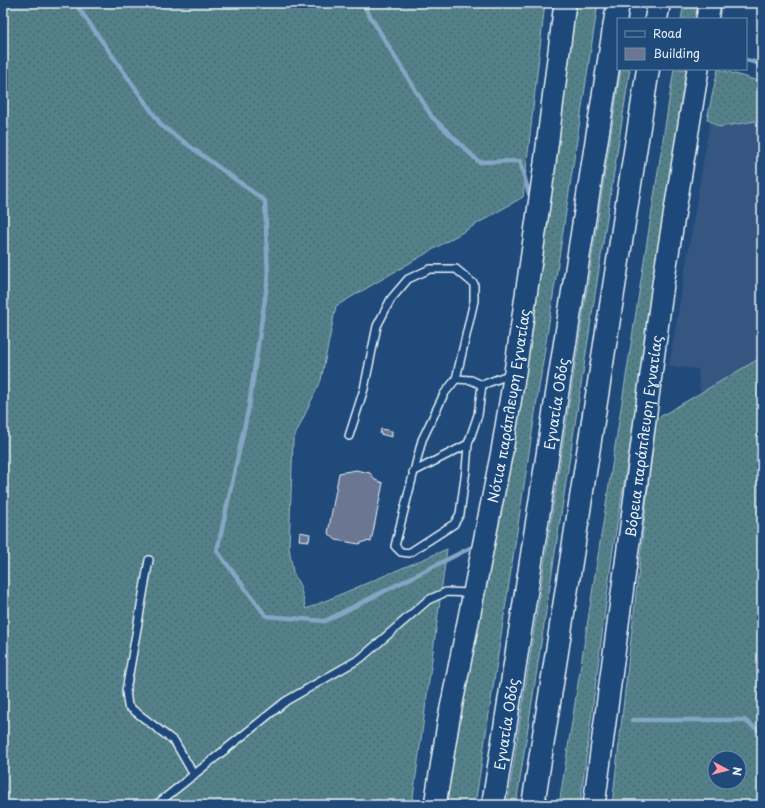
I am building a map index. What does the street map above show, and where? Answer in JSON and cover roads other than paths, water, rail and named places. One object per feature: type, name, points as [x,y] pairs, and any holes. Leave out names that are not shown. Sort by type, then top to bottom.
[{"type":"highway","name":"Εγνατία Οδός","points":[[493,805],[618,3]]},
{"type":"highway","points":[[656,18],[659,3]]},
{"type":"highway","points":[[533,805],[648,70]]},
{"type":"street","name":"Νότια παράπλευρη Εγνατίας","points":[[435,805],[449,718],[475,593],[515,372],[545,163],[565,3]]},
{"type":"street","points":[[707,18],[710,3]]},
{"type":"street","name":"Βόρεια παράπλευρη Εγνατίας","points":[[594,805],[663,284],[698,70]]},
{"type":"lane","points":[[348,436],[364,389],[377,326],[391,299],[408,279],[430,269],[456,269],[474,284],[474,300],[456,379],[444,394],[422,440],[413,472],[395,546],[401,552],[409,553],[454,524],[460,514],[468,444],[478,415],[482,385]]},
{"type":"lane","points":[[456,379],[471,380],[482,385],[515,372]]},
{"type":"lane","points":[[413,472],[468,444]]},
{"type":"lane","points":[[149,560],[126,691],[128,706],[175,742],[194,775]]},
{"type":"lane","points":[[156,805],[286,702],[361,658],[428,600],[446,592],[475,593]]},
{"type":"waterway","points":[[75,3],[162,126],[265,201],[268,278],[249,406],[217,551],[266,616],[325,621],[470,548]]},
{"type":"waterway","points":[[362,3],[432,117],[479,162],[520,161],[529,194]]},
{"type":"waterway","points":[[523,3],[530,6]]},
{"type":"waterway","points":[[747,60],[762,64]]},
{"type":"waterway","points":[[632,720],[744,720],[762,733]]}]
